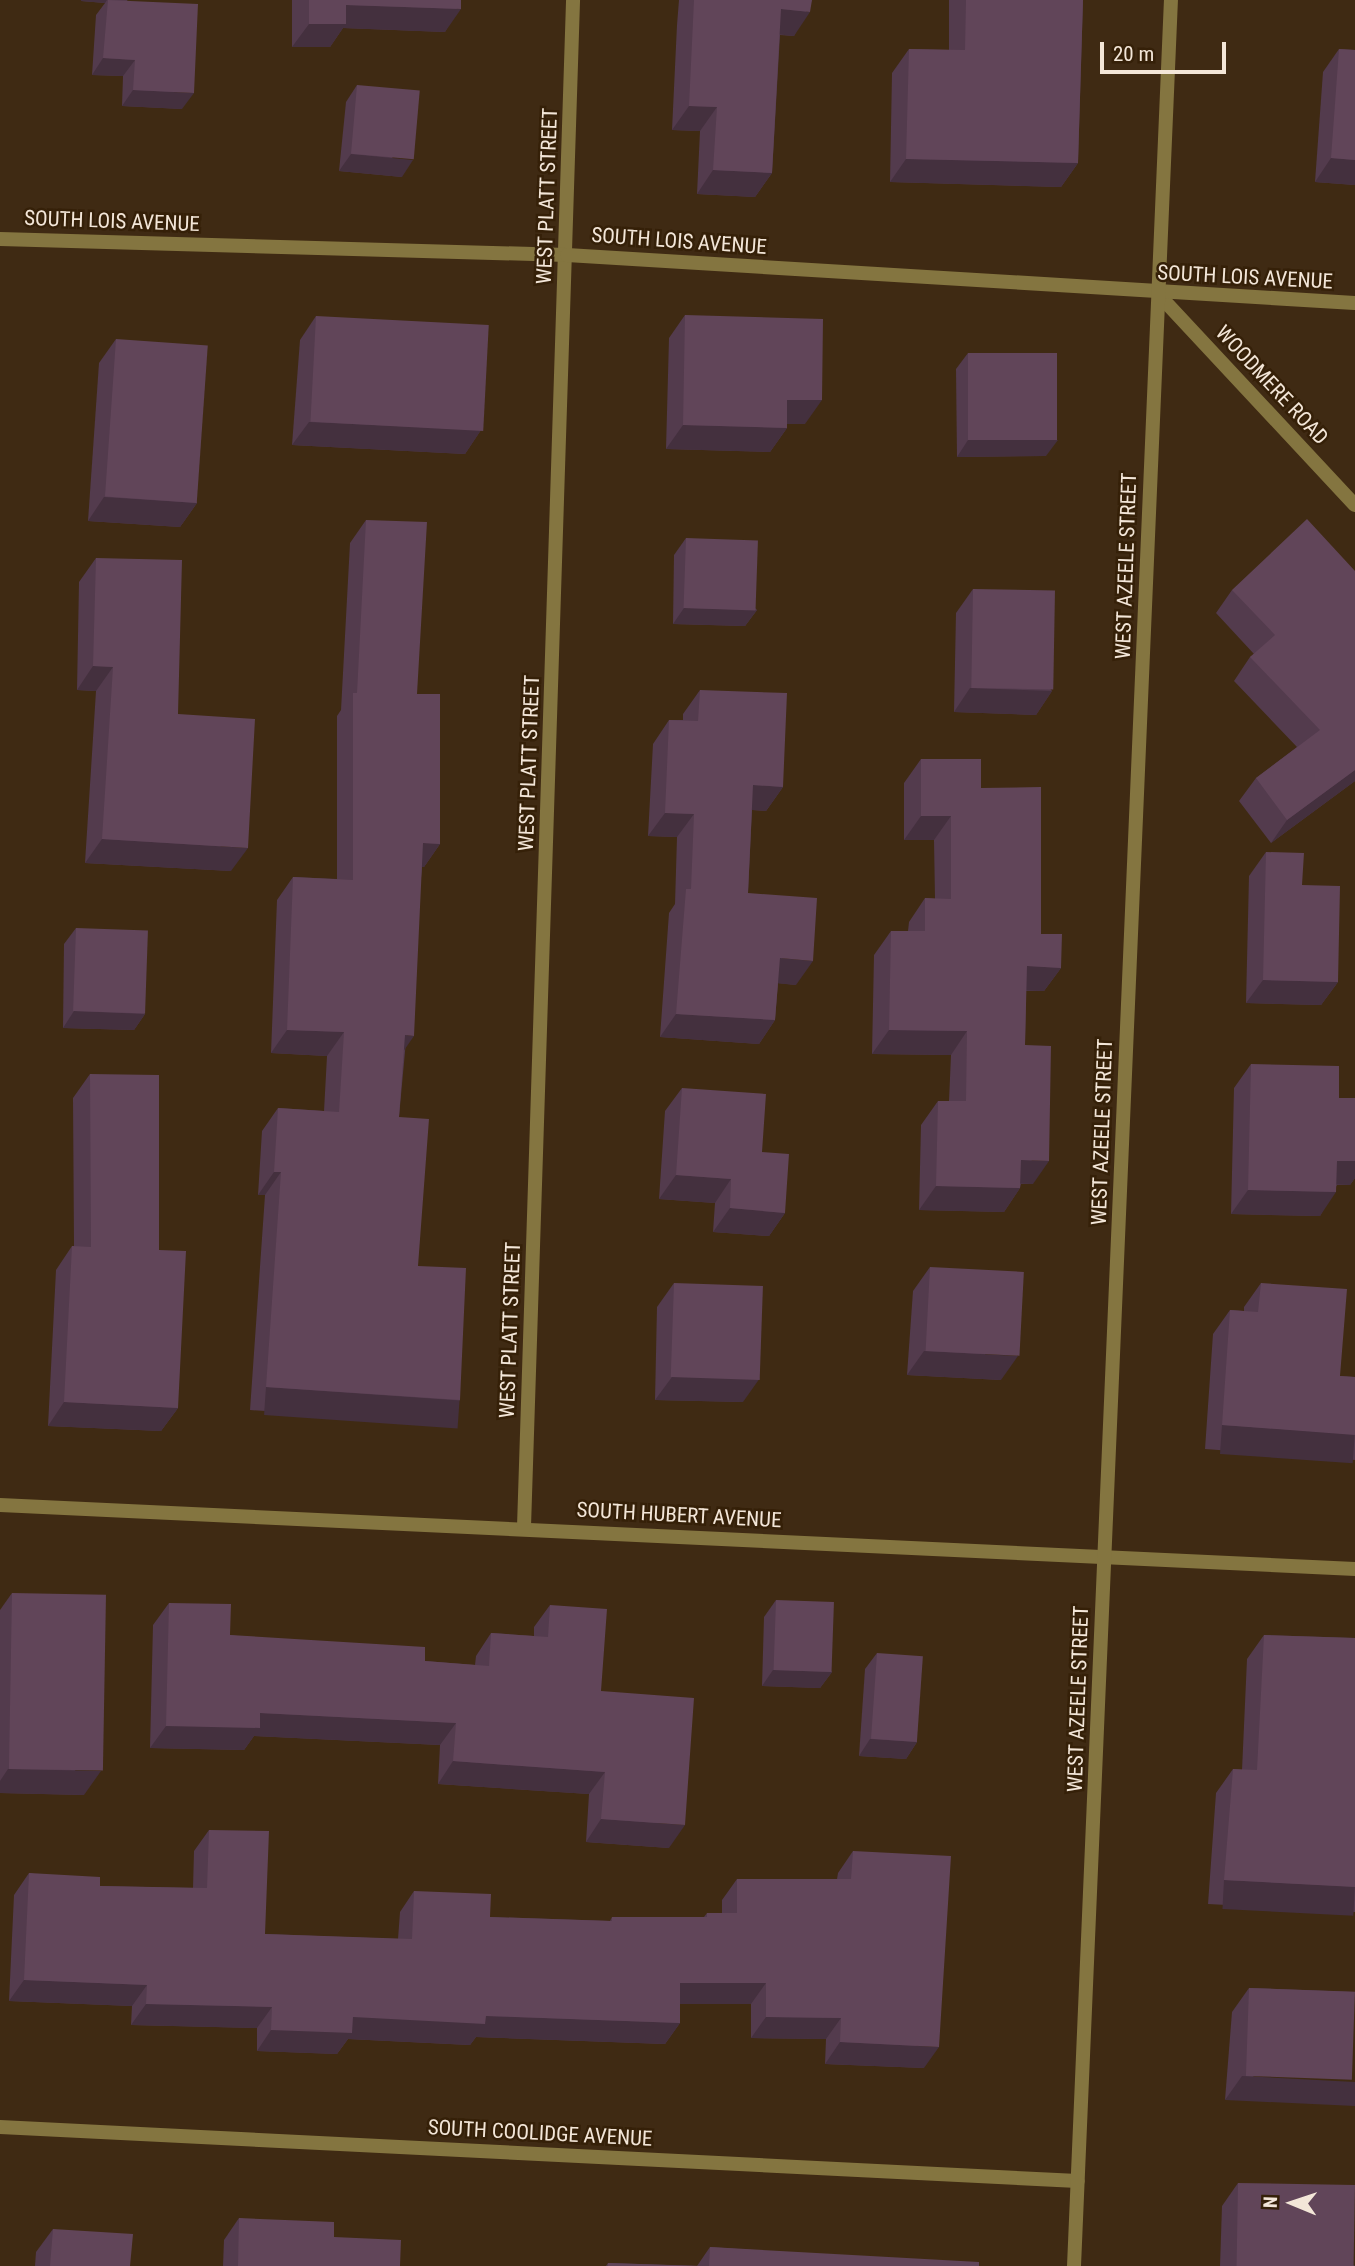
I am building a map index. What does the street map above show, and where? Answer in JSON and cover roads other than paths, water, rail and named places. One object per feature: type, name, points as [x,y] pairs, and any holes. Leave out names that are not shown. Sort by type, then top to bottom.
[{"type":"street","name":"WEST PLATT STREET","points":[[524,1527],[567,255],[573,0]]},
{"type":"street","name":"WEST AZEELE STREET","points":[[1074,2266],[1171,0]]},
{"type":"street","name":"SOUTH LOIS AVENUE","points":[[0,239],[567,255],[1159,295],[1355,303]]},
{"type":"street","name":"WOODMERE ROAD","points":[[1159,295],[1355,505]]},
{"type":"street","name":"SOUTH HUBERT AVENUE","points":[[0,1505],[524,1527],[1105,1559],[1355,1569]]},
{"type":"street","name":"SOUTH COOLIDGE AVENUE","points":[[0,2127],[1078,2181]]}]
